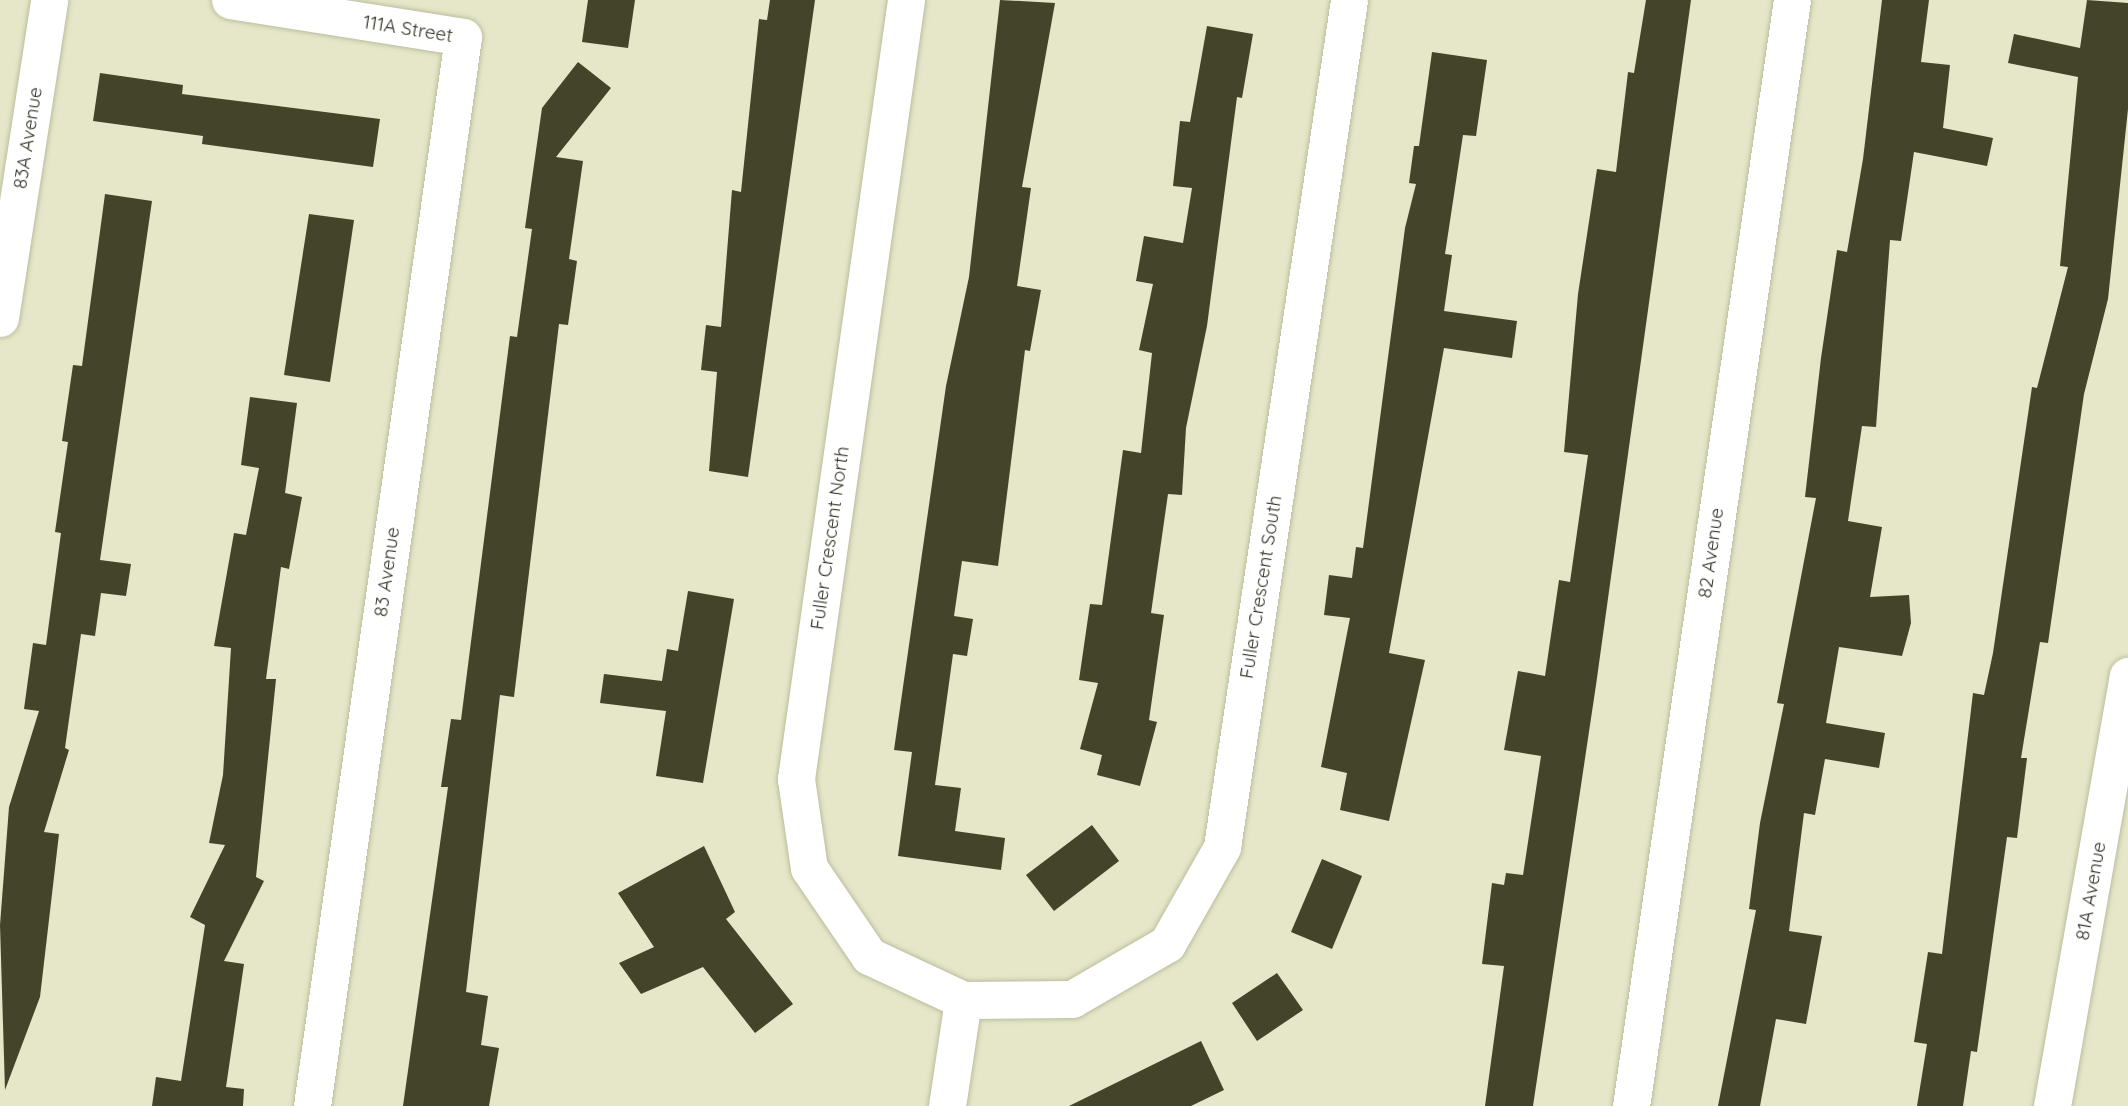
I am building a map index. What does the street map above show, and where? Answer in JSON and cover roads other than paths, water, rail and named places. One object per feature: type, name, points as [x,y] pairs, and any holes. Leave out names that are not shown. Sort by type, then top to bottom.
[{"type":"street","name":"83A Avenue","points":[[0,318],[49,0]]},
{"type":"street","name":"111A Street","points":[[230,0],[463,37]]},
{"type":"street","name":"Fuller Crescent North","points":[[906,0],[796,779],[809,868],[869,956],[963,1000]]},
{"type":"street","name":"Fuller Crescent South","points":[[963,1000],[1072,999],[1167,944],[1222,846],[1349,0]]},
{"type":"street","name":"82 Avenue","points":[[1631,1106],[1792,0]]},
{"type":"street","name":"83 Avenue","points":[[312,1106],[463,37]]},
{"type":"street","name":"81A Avenue","points":[[2052,1106],[2122,759],[2128,676]]},
{"type":"street","points":[[947,1106],[963,1000]]}]
